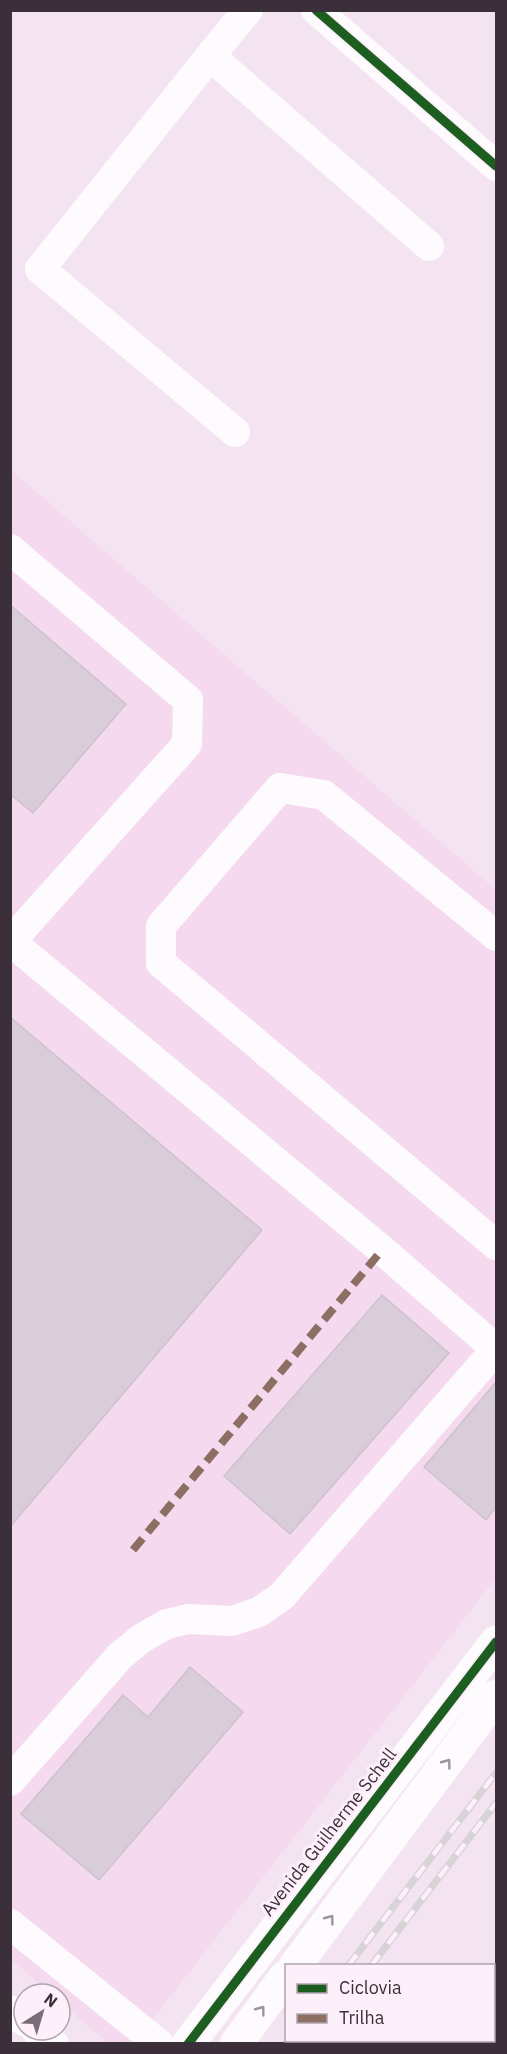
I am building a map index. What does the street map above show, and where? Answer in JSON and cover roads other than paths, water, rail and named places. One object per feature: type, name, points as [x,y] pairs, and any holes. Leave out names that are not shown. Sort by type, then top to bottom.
[{"type":"main road","name":"Avenida Guilherme Schell","points":[[188,2043],[496,1642]]},
{"type":"main road","points":[[296,1964],[496,1696]]},
{"type":"main road","points":[[236,2043],[285,1977]]},
{"type":"street","points":[[236,432],[40,269],[248,10]]},
{"type":"street","points":[[316,10],[496,166]]},
{"type":"street","points":[[210,56],[429,246]]},
{"type":"street","points":[[10,549],[188,700],[187,744],[11,941],[373,1243],[496,1349],[282,1596],[259,1612],[232,1621],[188,1619],[167,1624],[142,1638],[120,1656],[10,1781]]},
{"type":"street","points":[[496,936],[324,795],[280,788],[161,926],[161,963],[496,1245]]},
{"type":"street","points":[[10,1924],[159,2043]]},
{"type":"railway","points":[[350,1964],[496,1773]]},
{"type":"railway","points":[[373,1964],[496,1803]]}]
